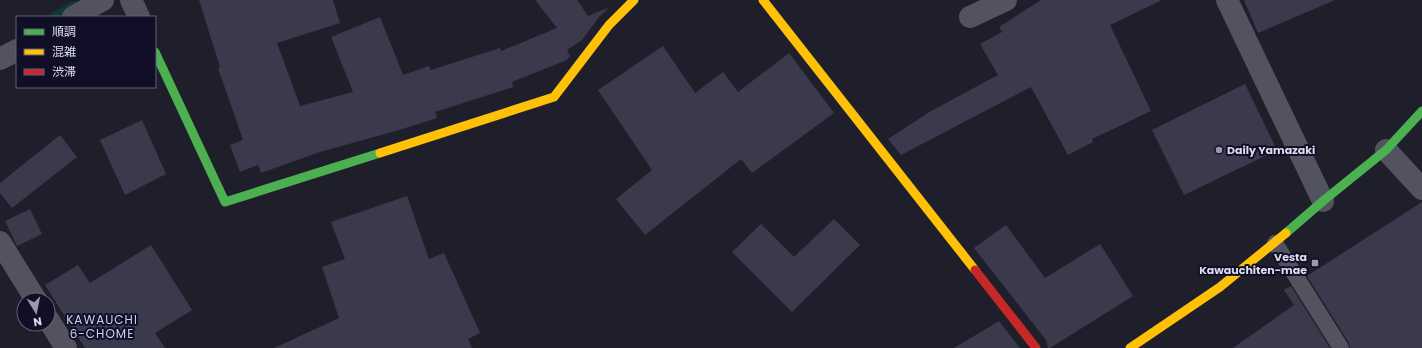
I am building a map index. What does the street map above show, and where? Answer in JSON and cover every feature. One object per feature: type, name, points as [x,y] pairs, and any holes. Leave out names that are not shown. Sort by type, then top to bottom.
[{"type":"street","points":[[75,16],[102,0]]},
{"type":"street","points":[[131,0],[139,16]]},
{"type":"street","points":[[156,54],[225,202],[554,97],[609,25],[634,0]]},
{"type":"street","points":[[763,0],[1036,348]]},
{"type":"street","points":[[970,17],[1006,0]]},
{"type":"street","points":[[1227,0],[1323,201]]},
{"type":"street","points":[[0,60],[16,51]]},
{"type":"street","points":[[1130,348],[1220,287],[1386,150],[1422,112]]},
{"type":"street","points":[[1386,150],[1422,189]]},
{"type":"street","points":[[0,242],[31,292]]},
{"type":"street","points":[[56,332],[66,348]]},
{"type":"lane","points":[[1274,243],[1341,348]]},
{"type":"building","points":[[199,0],[333,0],[340,23],[277,43],[300,106],[353,92],[331,37],[380,17],[403,75],[429,66],[431,70],[500,48],[501,51],[557,28],[535,0],[577,0],[588,16],[610,7],[599,17],[582,40],[567,50],[570,56],[567,60],[512,82],[513,87],[435,112],[437,118],[320,152],[261,173],[258,165],[240,172],[230,145],[243,140],[218,68],[220,67]]},
{"type":"building","points":[[1041,0],[1162,0],[1110,25],[1151,111],[1092,139],[1093,142],[1068,155],[1031,87],[901,155],[888,139],[931,111],[998,75],[980,44],[1002,32],[999,27]]},
{"type":"building","points":[[1244,0],[1335,0],[1258,33]]},
{"type":"building","points":[[663,46],[695,93],[723,72],[738,92],[789,53],[834,113],[752,173],[741,159],[645,235],[616,199],[652,170],[598,90]]},
{"type":"building","points":[[1245,84],[1277,150],[1184,195],[1152,130]]},
{"type":"building","points":[[142,120],[166,174],[125,195],[100,140]]},
{"type":"building","points":[[60,135],[77,157],[12,208],[0,193],[0,183]]},
{"type":"building","points":[[407,196],[429,259],[444,253],[480,333],[468,339],[472,348],[274,348],[339,318],[322,267],[345,259],[331,222]]},
{"type":"building","points":[[1422,202],[1422,348],[1350,348],[1349,343],[1307,276]]},
{"type":"building","points":[[30,209],[42,234],[17,246],[5,221]]},
{"type":"building","points":[[834,219],[860,245],[792,312],[732,252],[761,224],[794,257]]},
{"type":"building","points":[[1006,225],[1045,278],[1100,244],[1133,296],[1048,348],[1046,340],[974,248]]},
{"type":"building","points":[[151,245],[192,310],[155,333],[165,348],[85,348],[56,302],[56,292],[49,292],[45,285],[78,265],[90,283]]},
{"type":"building","points":[[1291,286],[1330,348],[1233,348],[1294,305],[1284,290]]},
{"type":"building","points":[[999,321],[1020,348],[954,348]]},
{"type":"waterway","points":[[57,16],[74,6]]},
{"type":"traffic: fast","points":[[156,54],[225,202],[380,153]]},
{"type":"traffic: fast","points":[[1286,233],[1386,150],[1422,111]]},
{"type":"traffic: slow","points":[[380,153],[554,97],[609,25],[634,0]]},
{"type":"traffic: slow","points":[[763,0],[975,270]]},
{"type":"traffic: slow","points":[[1130,348],[1220,287],[1286,233]]},
{"type":"traffic: jam","points":[[975,270],[1036,348]]},
{"type":"place","name":"Daily Yamazaki","points":[[1219,150]]},
{"type":"place","name":"Vesta Kawauchiten-mae","points":[[1315,263]]},
{"type":"district","name":"KAWAUCHI 6-CHOME","points":[[102,326]]}]
